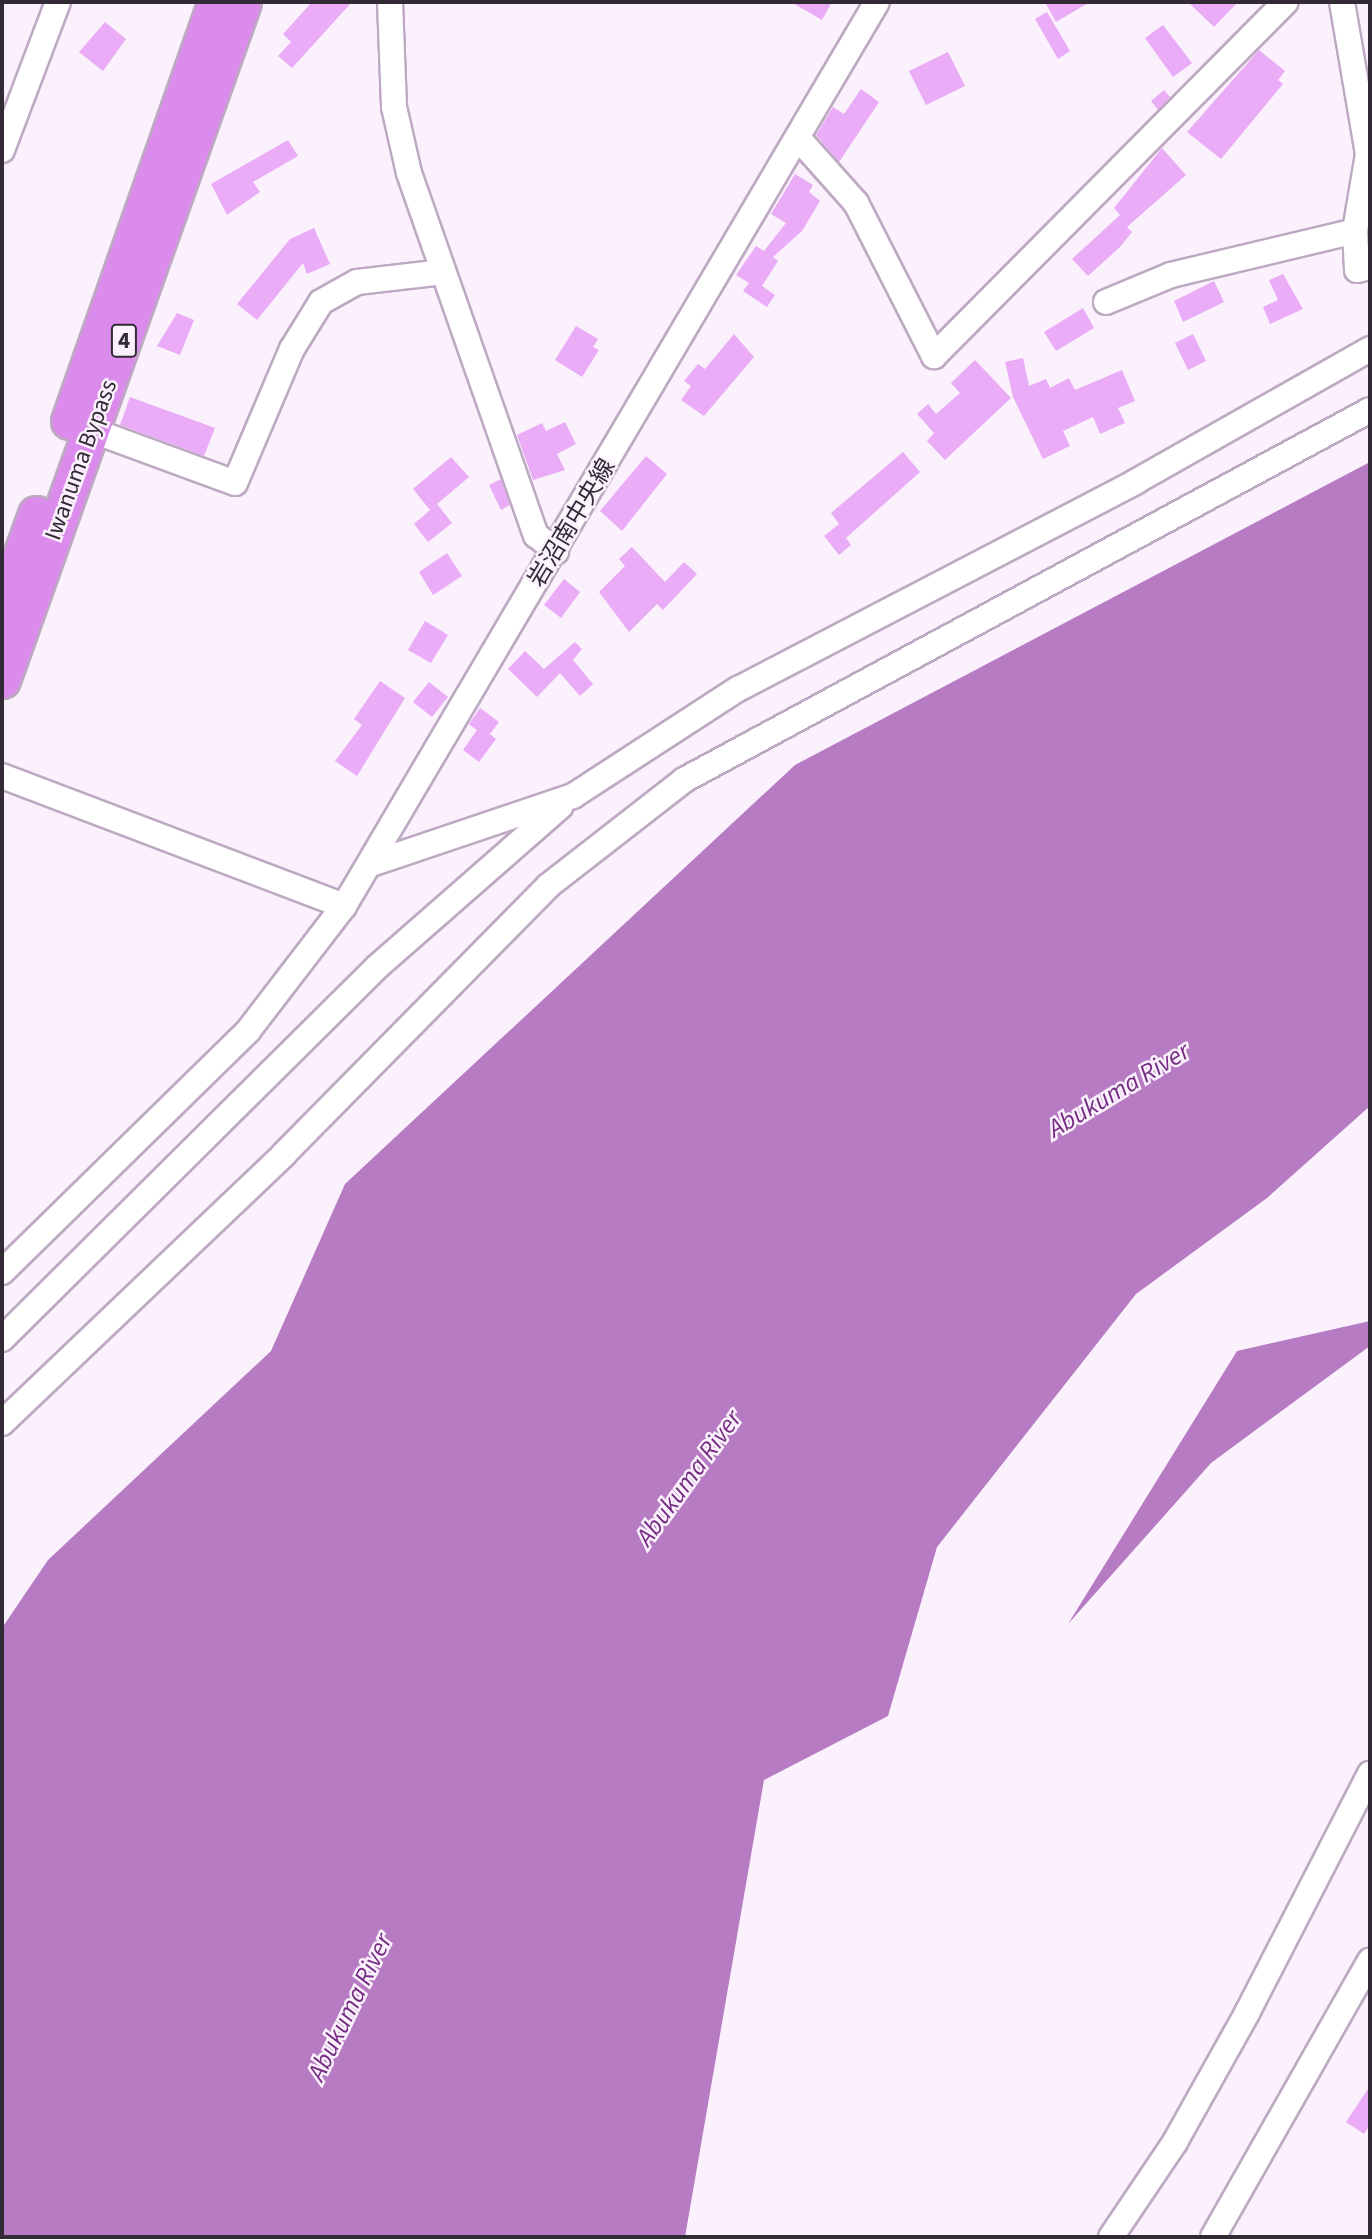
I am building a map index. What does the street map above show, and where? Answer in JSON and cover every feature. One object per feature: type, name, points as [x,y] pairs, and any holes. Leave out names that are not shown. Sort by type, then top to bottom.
[{"type":"highway","name":"Iwanuma Bypass","points":[[2,609],[216,2]]},
{"type":"highway","name":"Iwanuma Bypass","points":[[2,680],[243,2]]},
{"type":"street","points":[[2,150],[58,2]]},
{"type":"street","points":[[390,2],[394,107],[443,272],[536,535],[556,551]]},
{"type":"street","name":"岩沼南中央線","points":[[2,1272],[248,1031],[344,906],[799,139],[877,2]]},
{"type":"street","points":[[799,139],[856,203],[934,356],[1286,2]]},
{"type":"street","points":[[1342,2],[1368,154],[1355,231],[1357,270],[1370,267]]},
{"type":"street","points":[[1107,302],[1171,275],[1355,231]]},
{"type":"street","points":[[91,430],[234,483],[292,349],[321,302],[357,282],[443,272]]},
{"type":"street","points":[[2,1339],[377,967],[572,796],[738,690],[1135,482],[1370,349]]},
{"type":"street","points":[[2,1423],[284,1154],[548,886],[684,780],[1370,410]]},
{"type":"street","points":[[2,776],[344,906]]},
{"type":"street","points":[[371,864],[572,796]]},
{"type":"street","points":[[1111,2237],[1188,2119],[1370,1774]]},
{"type":"street","points":[[1213,2237],[1370,1961]]},
{"type":"water","name":"Abukuma River","points":[[1370,462],[1370,1106],[1267,1198],[1136,1294],[937,1547],[888,1716],[764,1780],[685,2237],[2,2237],[2,1628],[48,1560],[271,1351],[345,1184],[795,765]]},
{"type":"water","points":[[1370,1321],[1370,1346],[1211,1463],[1068,1624],[1237,1351]]},
{"type":"building","points":[[312,2],[352,2],[292,68],[278,56],[291,42],[283,34]]},
{"type":"building","points":[[791,2],[832,2],[822,20]]},
{"type":"building","points":[[1045,2],[1090,2],[1056,22]]},
{"type":"building","points":[[1188,2],[1238,2],[1214,27]]},
{"type":"building","points":[[1047,12],[1070,51],[1058,59],[1035,19]]},
{"type":"building","points":[[105,22],[126,39],[103,71],[79,52]]},
{"type":"building","points":[[1163,25],[1192,63],[1173,77],[1145,38]]},
{"type":"building","points":[[1259,50],[1285,71],[1278,80],[1283,84],[1221,159],[1187,132]]},
{"type":"building","points":[[948,52],[965,86],[926,105],[909,71]]},
{"type":"building","points":[[861,89],[879,102],[839,162],[816,135],[833,107],[844,114]]},
{"type":"building","points":[[1164,90],[1170,97],[1158,110],[1151,101]]},
{"type":"building","points":[[288,140],[298,156],[253,182],[260,192],[227,215],[211,184]]},
{"type":"building","points":[[1162,148],[1186,175],[1127,227],[1132,232],[1120,247],[1088,276],[1072,259],[1120,215],[1114,208]]},
{"type":"building","points":[[795,174],[813,185],[809,192],[820,201],[802,231],[773,257],[778,261],[762,286],[775,295],[767,307],[743,291],[749,283],[736,275],[756,246],[764,251],[786,223],[771,214]]},
{"type":"building","points":[[314,228],[330,264],[307,274],[303,263],[257,320],[237,304],[290,239]]},
{"type":"building","points":[[1283,274],[1303,309],[1270,324],[1263,307],[1278,300],[1269,280]]},
{"type":"building","points":[[1214,281],[1224,302],[1183,322],[1174,301]]},
{"type":"building","points":[[1083,308],[1094,328],[1056,351],[1044,332]]},
{"type":"building","points":[[177,313],[194,320],[180,355],[157,346]]},
{"type":"building","points":[[576,326],[598,339],[593,347],[599,350],[582,377],[555,360]]},
{"type":"building","points":[[734,334],[754,357],[704,416],[681,400],[691,386],[684,381],[698,364],[705,369]]},
{"type":"building","points":[[1193,334],[1206,361],[1188,370],[1175,343]]},
{"type":"building","points":[[1023,358],[1029,386],[1046,379],[1050,388],[1069,378],[1075,390],[1122,370],[1135,401],[1118,408],[1125,423],[1100,434],[1093,417],[1063,431],[1070,446],[1043,459],[1013,397],[1005,362]]},
{"type":"building","points":[[975,360],[1011,398],[945,460],[927,441],[934,433],[917,414],[928,404],[936,414],[960,393],[951,383]]},
{"type":"building","points":[[130,397],[215,428],[204,456],[120,425]]},
{"type":"building","points":[[565,422],[576,444],[557,454],[565,470],[533,480],[517,435],[542,423],[546,431]]},
{"type":"building","points":[[903,452],[920,472],[846,538],[851,545],[839,555],[824,536],[839,524],[831,513]]},
{"type":"building","points":[[646,456],[667,474],[622,531],[600,511]]},
{"type":"building","points":[[451,457],[469,477],[430,510],[413,489]]},
{"type":"building","points":[[501,479],[510,505],[501,510],[489,485]]},
{"type":"building","points":[[437,504],[452,523],[428,542],[414,524]]},
{"type":"building","points":[[632,547],[665,582],[684,562],[697,574],[663,610],[657,604],[629,632],[599,592],[625,566],[619,559]]},
{"type":"building","points":[[447,553],[462,576],[433,595],[419,572]]},
{"type":"building","points":[[564,579],[580,592],[561,618],[544,605]]},
{"type":"building","points":[[425,621],[448,635],[431,663],[408,650]]},
{"type":"building","points":[[575,642],[582,649],[573,660],[593,684],[580,696],[560,673],[537,697],[508,669],[525,651],[544,669]]},
{"type":"building","points":[[380,681],[405,698],[357,776],[335,761],[362,725],[354,719]]},
{"type":"building","points":[[429,682],[448,697],[432,717],[413,702]]},
{"type":"building","points":[[480,708],[499,722],[490,734],[496,739],[479,762],[463,750],[477,730],[469,724]]},
{"type":"building","points":[[1370,2086],[1370,2125],[1364,2134],[1346,2122]]}]
